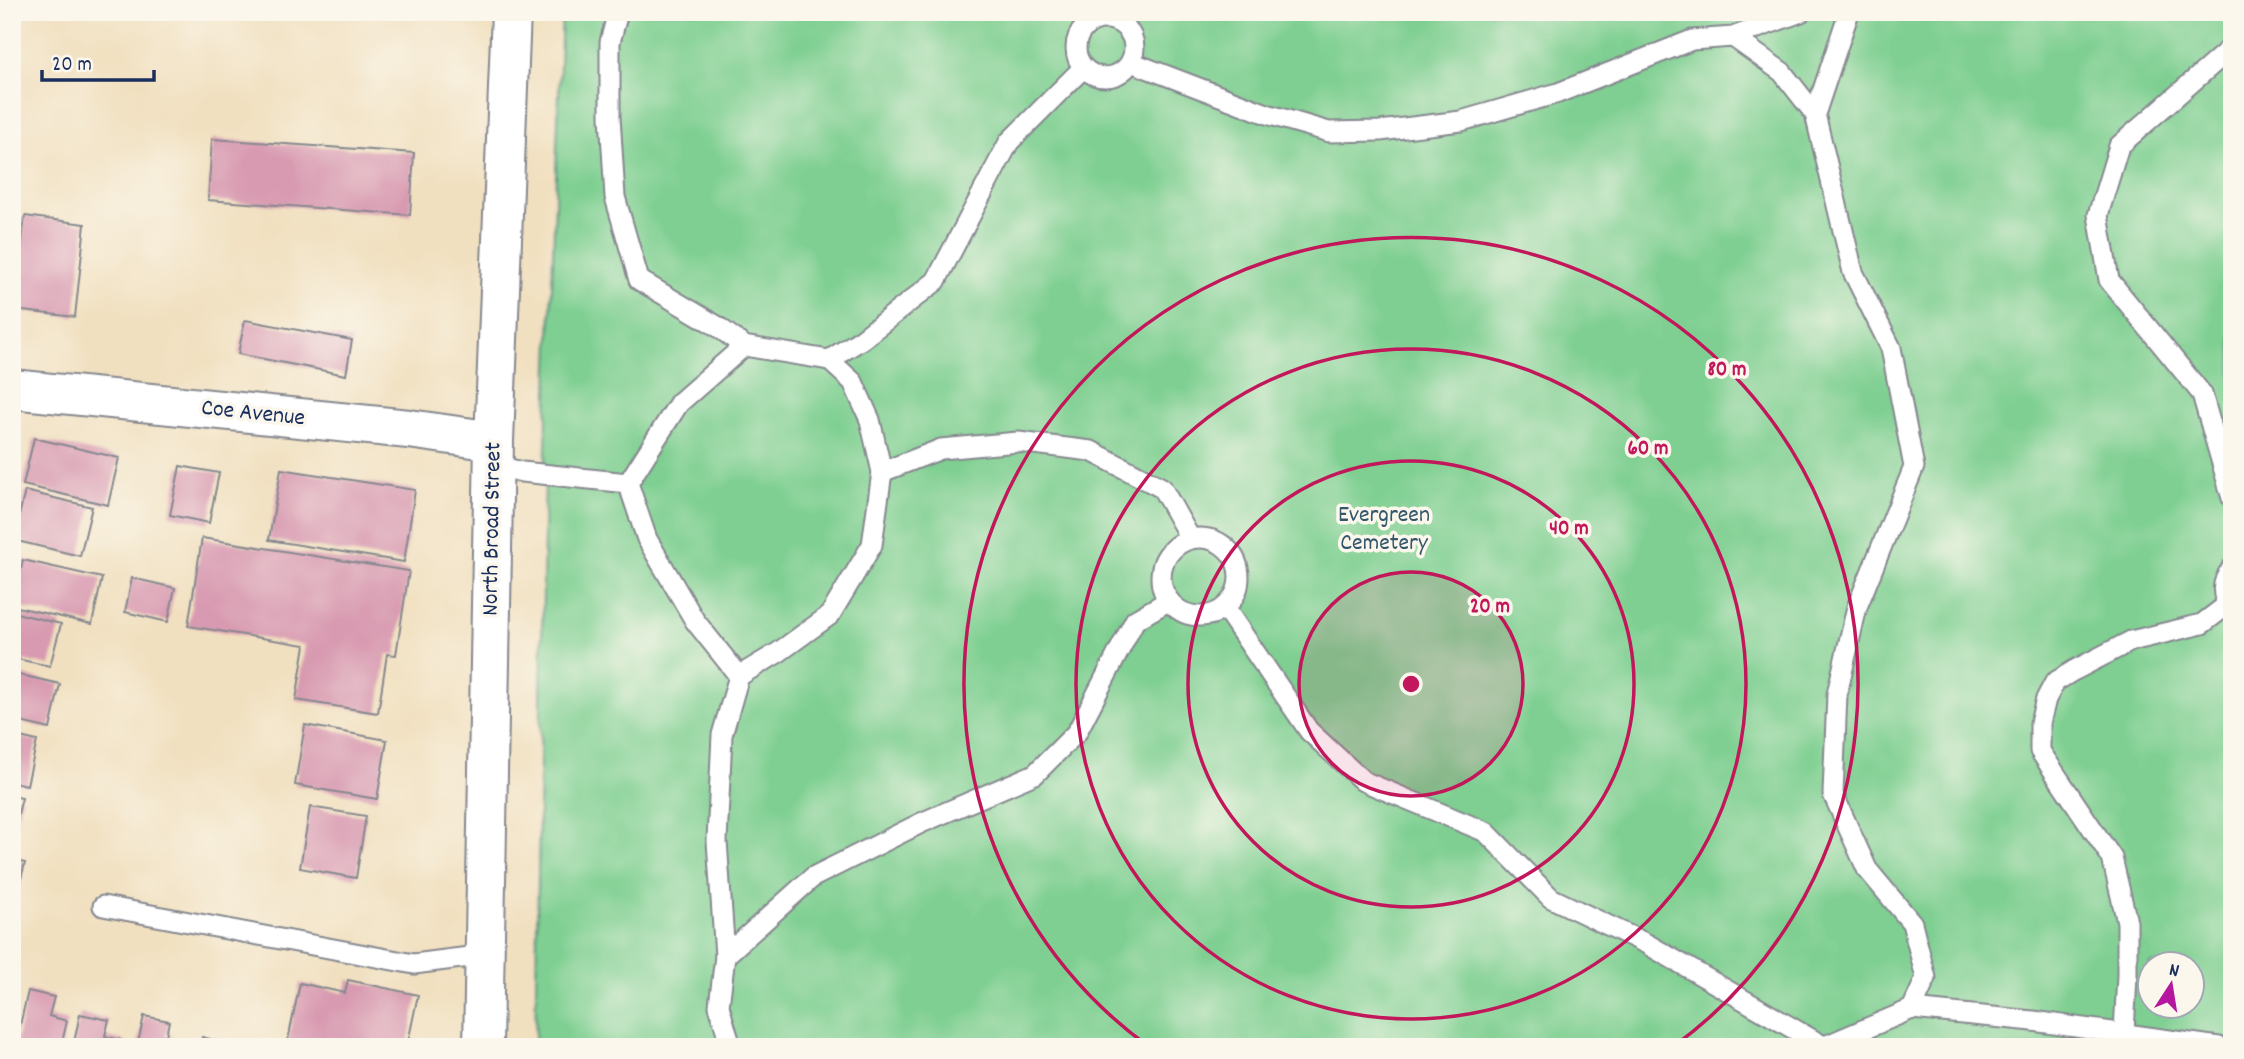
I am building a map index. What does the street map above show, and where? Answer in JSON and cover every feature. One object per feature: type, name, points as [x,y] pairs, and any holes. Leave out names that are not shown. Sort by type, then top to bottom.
[{"type":"main road","name":"North Broad Street","points":[[483,1047],[494,453],[511,12]]},
{"type":"main road","name":"Coe Avenue","points":[[12,389],[409,429],[494,453]]},
{"type":"lane","points":[[618,12],[610,42],[610,116],[615,197],[639,280],[717,326],[744,346],[829,360],[853,382],[870,420],[882,472],[872,545],[831,615],[779,652],[739,676],[722,735],[717,841],[725,956],[719,1006],[731,1047]]},
{"type":"lane","points":[[1131,62],[1267,114],[1329,132],[1380,131],[1461,121],[1558,93],[1692,40],[1733,37],[1801,12]]},
{"type":"lane","points":[[1815,114],[1849,12]]},
{"type":"lane","points":[[1091,17],[1108,19],[1125,27],[1134,44],[1131,62],[1125,70],[1109,77],[1099,77],[1083,68],[1076,50],[1077,40],[1091,17]]},
{"type":"lane","points":[[1733,37],[1782,72],[1815,114],[1853,272],[1891,348],[1914,467],[1857,607],[1837,694],[1833,794],[1867,869],[1912,923],[1926,978],[1912,1009]]},
{"type":"lane","points":[[2232,47],[2119,146],[2098,215],[2109,280],[2202,394],[2232,498]]},
{"type":"lane","points":[[829,360],[863,339],[936,281],[1009,142],[1083,68]]},
{"type":"lane","points":[[628,484],[679,403],[744,346]]},
{"type":"lane","points":[[882,472],[942,449],[1018,442],[1091,451],[1162,488],[1191,538]]},
{"type":"lane","points":[[494,453],[522,472],[628,484]]},
{"type":"lane","points":[[628,484],[647,540],[695,621],[739,676]]},
{"type":"lane","points":[[1204,537],[1216,541],[1235,559],[1239,572],[1239,585],[1234,598],[1225,608],[1202,617],[1177,610],[1162,589],[1160,576],[1162,564],[1169,553],[1178,544],[1191,538],[1204,537]]},
{"type":"lane","points":[[2124,1033],[2127,922],[2112,859],[2040,751],[2040,723],[2046,699],[2055,682],[2131,641],[2202,624],[2229,607],[2223,596],[2223,585],[2232,568]]},
{"type":"lane","points":[[725,956],[813,877],[921,823],[1035,774],[1077,733],[1135,620],[1168,601]]},
{"type":"lane","points":[[1225,608],[1309,731],[1363,780],[1486,832],[1551,898],[1647,944],[1825,1046],[1912,1009],[2124,1033],[2219,1047]]},
{"type":"lane","points":[[103,906],[414,964],[485,955]]},
{"type":"green space","name":"Evergreen Cemetery","points":[[562,12],[2232,12],[2232,1047],[535,1047],[545,474]]},
{"type":"building","points":[[212,139],[414,153],[410,215],[208,200]]},
{"type":"building","points":[[25,216],[85,224],[75,317],[14,310]]},
{"type":"building","points":[[245,320],[352,340],[346,375],[238,354]]},
{"type":"building","points":[[34,438],[119,458],[108,505],[23,485]]},
{"type":"building","points":[[180,466],[219,473],[209,523],[170,515]]},
{"type":"building","points":[[281,469],[415,490],[404,562],[269,540]]},
{"type":"building","points":[[25,491],[92,507],[80,556],[13,540]]},
{"type":"building","points":[[202,538],[409,571],[396,655],[387,654],[378,713],[296,700],[305,645],[188,626]]},
{"type":"building","points":[[23,560],[102,578],[92,624],[13,606]]},
{"type":"building","points":[[132,578],[175,588],[168,622],[125,612]]},
{"type":"building","points":[[12,612],[61,624],[50,666],[12,658]]},
{"type":"building","points":[[12,673],[60,684],[50,729],[12,720]]},
{"type":"building","points":[[305,725],[387,740],[377,799],[295,785]]},
{"type":"building","points":[[12,735],[37,741],[27,785],[12,782]]},
{"type":"building","points":[[12,796],[22,798],[13,834],[12,834]]},
{"type":"building","points":[[310,807],[366,816],[356,878],[300,868]]},
{"type":"building","points":[[12,860],[25,863],[15,901],[12,900]]},
{"type":"building","points":[[348,980],[418,995],[407,1047],[287,1045],[300,983],[345,993]]},
{"type":"building","points":[[28,991],[54,997],[49,1016],[67,1021],[61,1047],[15,1047]]},
{"type":"building","points":[[80,1014],[109,1020],[105,1036],[125,1041],[124,1047],[73,1047]]},
{"type":"building","points":[[144,1016],[169,1021],[166,1036],[185,1041],[183,1047],[137,1047]]},
{"type":"building","points":[[202,1037],[237,1046],[237,1047],[200,1047]]}]
